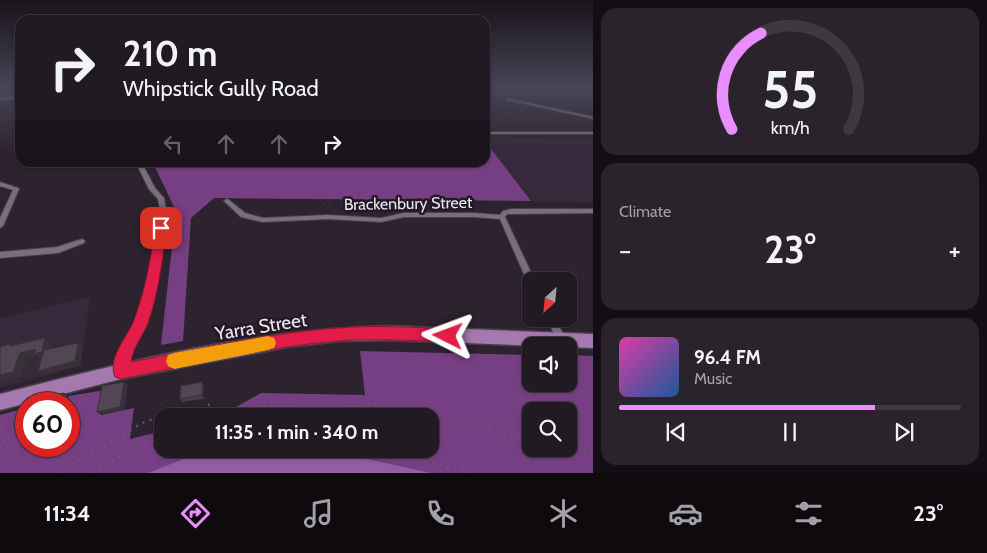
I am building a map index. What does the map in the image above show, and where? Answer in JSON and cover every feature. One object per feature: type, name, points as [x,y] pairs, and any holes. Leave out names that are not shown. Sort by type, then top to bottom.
[{"type":"main road","name":"Yarra Street","points":[[0,402],[121,371],[287,340],[339,334],[389,333],[522,339]]},
{"type":"main road","name":"Yarra Street","points":[[577,341],[593,341]]},
{"type":"street","points":[[553,109],[593,118]]},
{"type":"street","points":[[490,133],[593,133]]},
{"type":"street","points":[[121,371],[124,353],[141,322],[158,257],[162,217],[161,198],[152,189],[141,167]]},
{"type":"street","points":[[0,184],[16,189],[0,226]]},
{"type":"street","name":"Brackenbury Street","points":[[227,201],[243,216],[263,220],[328,217],[381,220],[404,215],[502,217],[505,212],[511,211],[593,211]]},
{"type":"street","points":[[502,217],[527,272]]},
{"type":"street","points":[[0,255],[58,250],[82,242]]},
{"type":"path","points":[[310,167],[306,172],[308,192],[319,201],[333,207],[346,219]]},
{"type":"path","points":[[162,217],[213,194],[221,193],[227,201]]},
{"type":"path","points":[[208,404],[212,408]]},
{"type":"path","points":[[253,408],[265,406],[326,408],[368,405],[383,408]]},
{"type":"path","points":[[59,473],[142,423],[154,419]]},
{"type":"path","points":[[439,419],[522,437]]},
{"type":"path","points":[[439,421],[444,420]]},
{"type":"path","points":[[0,428],[6,432],[0,451]]},
{"type":"path","points":[[93,473],[139,444],[154,441]]},
{"type":"path","points":[[577,449],[593,454]]},
{"type":"path","points":[[408,458],[475,473]]},
{"type":"shaded area","points":[[490,137],[593,139],[593,203],[531,201],[490,148]]},
{"type":"shaded area","points":[[490,148],[531,201],[214,198],[191,218],[183,341],[161,345],[176,211],[155,167],[490,167]]},
{"type":"shaded area","points":[[90,297],[81,366],[0,388],[0,318]]},
{"type":"shaded area","points":[[360,351],[522,355],[522,392],[577,392],[577,355],[593,356],[593,473],[0,473],[0,415],[15,411],[15,457],[80,457],[80,394],[106,390],[101,415],[134,408],[130,439],[154,433],[154,458],[439,458],[439,408],[234,408],[261,393],[365,395]]},
{"type":"shaded area","points":[[186,458],[362,458],[431,473],[148,473]]},
{"type":"building","points":[[45,338],[42,352],[34,354],[36,349],[20,353],[13,372],[0,375],[0,347]]},
{"type":"building","points":[[78,343],[75,361],[38,371],[44,350]]},
{"type":"building","points":[[124,382],[120,407],[97,412],[102,386]]},
{"type":"building","points":[[202,382],[202,395],[180,399],[181,386]]},
{"type":"slow traffic","points":[[174,361],[268,343]]},
{"type":"route","points":[[161,228],[158,257],[141,322],[124,353],[121,371],[287,340],[339,334],[389,333],[448,336]]}]
